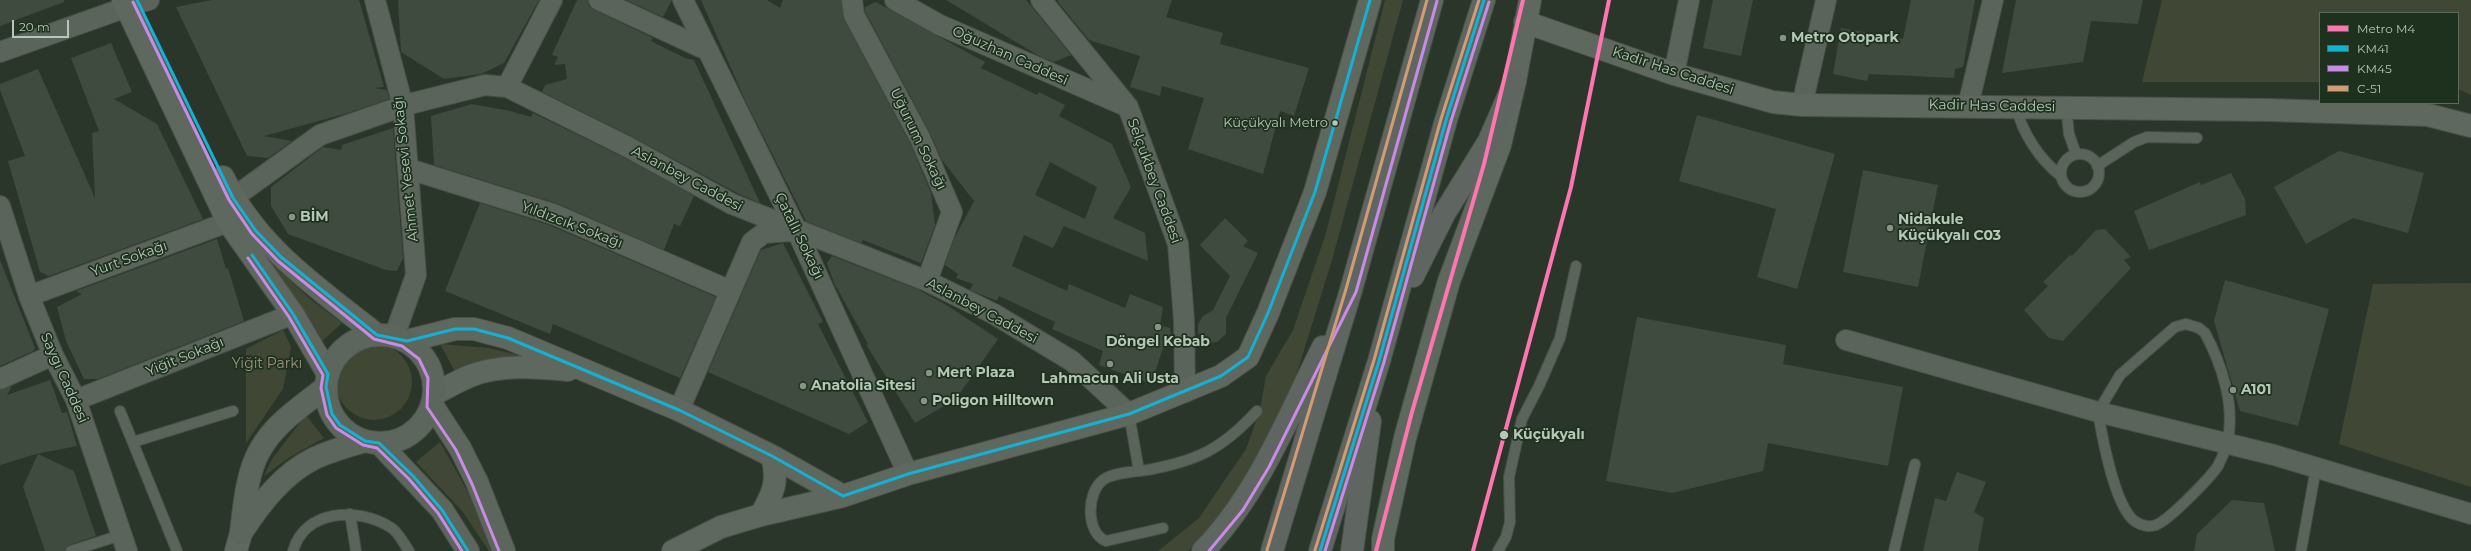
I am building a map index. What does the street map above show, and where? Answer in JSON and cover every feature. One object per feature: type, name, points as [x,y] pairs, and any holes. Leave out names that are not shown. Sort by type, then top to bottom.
[{"type":"highway","points":[[1272,551],[1351,290],[1432,0]]},
{"type":"highway","points":[[1320,551],[1392,318],[1446,120],[1484,0]]},
{"type":"highway","points":[[1392,318],[1444,214],[1489,141],[1515,81]]},
{"type":"highway","points":[[1203,551],[1239,507],[1265,464],[1351,290]]},
{"type":"highway","points":[[1352,551],[1379,361]]},
{"type":"main road","points":[[673,551],[721,527],[761,515],[843,496],[908,474],[1129,414],[1221,376],[1248,357],[1268,313],[1315,192],[1370,0]]},
{"type":"main road","points":[[1383,551],[1383,539],[1405,438],[1447,288],[1500,145],[1515,81],[1530,0]]},
{"type":"main road","points":[[135,2],[233,198],[256,231],[281,257],[393,338],[426,359],[433,375],[433,400],[420,425],[408,436],[393,441],[372,442],[313,459],[287,477],[259,507],[238,542]]},
{"type":"main road","points":[[135,2],[228,222],[293,314],[327,381],[327,401],[336,420],[353,435],[372,442],[442,510],[468,551]]},
{"type":"main road","name":"Kadir Has Caddesi","points":[[1525,22],[1674,74],[1773,102],[1802,105],[2016,106],[2269,110],[2428,115],[2471,126]]},
{"type":"main road","points":[[238,542],[247,488],[259,450],[282,421],[327,381],[341,350],[353,341],[393,338],[455,328],[474,329],[527,346],[583,371],[679,410],[772,456],[843,496]]},
{"type":"main road","points":[[433,400],[471,376],[496,370],[536,367],[583,371]]},
{"type":"main road","points":[[433,400],[477,482],[504,551]]},
{"type":"main road","points":[[761,515],[773,494],[777,473],[772,456]]},
{"type":"street","name":"Ahmet Yesevi Sokağı","points":[[375,0],[403,106],[416,275],[393,338]]},
{"type":"street","points":[[507,87],[552,0]]},
{"type":"street","points":[[599,0],[707,50]]},
{"type":"street","name":"Çatallı Sokağı","points":[[683,0],[797,231],[908,474]]},
{"type":"street","name":"Uğurum Sokağı","points":[[852,0],[854,15],[920,138],[952,212],[927,281]]},
{"type":"street","name":"Oğuzhan Caddesi","points":[[895,0],[940,25],[1128,107]]},
{"type":"street","name":"Selçukbey Caddesi","points":[[1041,0],[1128,107],[1178,244],[1184,320],[1185,392]]},
{"type":"street","points":[[1674,74],[1689,0]]},
{"type":"street","points":[[1802,105],[1826,0]]},
{"type":"street","points":[[1968,106],[1993,0]]},
{"type":"street","points":[[0,52],[135,2]]},
{"type":"street","name":"Aslanbey Caddesi","points":[[233,198],[320,135],[403,106],[485,85],[507,87],[626,146],[732,204],[797,231],[927,281],[994,314],[1072,361],[1129,414]]},
{"type":"street","name":"Yıldızcık Sokağı","points":[[409,169],[553,214],[731,291]]},
{"type":"street","name":"Saygı Caddesi","points":[[2,218],[29,296],[53,355],[76,400],[124,543]]},
{"type":"street","name":"Yurt Sokağı","points":[[29,296],[228,222]]},
{"type":"street","points":[[679,410],[752,242],[764,233],[797,231]]},
{"type":"street","name":"Yiğit Sokağı","points":[[76,400],[293,314]]},
{"type":"street","points":[[1846,340],[2098,412],[2316,468],[2471,514]]},
{"type":"street","points":[[0,379],[53,355]]},
{"type":"lane","points":[[2016,106],[2022,127],[2047,165],[2061,176],[2068,188],[2075,191],[2088,190],[2097,180],[2097,166],[2089,156],[2076,154],[2064,162],[2061,176]]},
{"type":"lane","points":[[2066,107],[2069,134],[2076,154]]},
{"type":"lane","points":[[2097,166],[2134,142],[2147,137],[2197,138]]},
{"type":"lane","points":[[1498,551],[1506,537],[1510,522],[1509,477],[1522,419],[1540,386],[1560,338],[1576,266]]},
{"type":"lane","points":[[2192,325],[2205,333],[2224,378],[2229,410],[2227,444],[2218,466],[2192,495],[2163,521],[2157,524],[2143,526],[2136,522],[2126,511],[2107,463],[2098,412],[2120,375],[2175,327],[2192,325]]},
{"type":"lane","points":[[120,411],[176,551]]},
{"type":"lane","points":[[132,442],[233,411]]},
{"type":"lane","points":[[1163,528],[1106,541],[1095,533],[1092,500],[1097,486],[1108,477],[1180,464],[1207,452],[1228,440],[1257,411]]},
{"type":"lane","points":[[1129,414],[1139,471]]},
{"type":"lane","points":[[1894,551],[1915,464]]},
{"type":"lane","points":[[2301,551],[2316,468]]},
{"type":"lane","points":[[293,551],[306,527],[320,519],[350,514],[370,517],[392,527],[409,551]]},
{"type":"lane","points":[[350,514],[356,551]]},
{"type":"lane","points":[[71,551],[124,543]]},
{"type":"green space","points":[[1385,0],[1403,0],[1332,260],[1296,376],[1262,452],[1219,517],[1188,551],[1158,551],[1199,518],[1246,449],[1260,410],[1266,376],[1293,330],[1326,233]]},
{"type":"green space","points":[[2162,0],[2471,0],[2471,95],[2459,89],[2459,12],[2319,12],[2319,82],[2142,82]]},
{"type":"green space","points":[[265,257],[310,299],[342,323],[320,343]]},
{"type":"green space","points":[[2471,283],[2471,487],[2339,444],[2373,284]]},
{"type":"green space","name":"Yiğit Parkı","points":[[283,330],[291,347],[283,389],[246,443],[246,349]]},
{"type":"green space","points":[[367,344],[381,344],[395,350],[406,361],[412,375],[412,389],[409,397],[401,409],[395,414],[381,420],[367,420],[353,414],[342,403],[336,389],[336,375],[342,361],[353,350]]},
{"type":"green space","points":[[440,344],[488,348],[519,355],[457,375]]},
{"type":"green space","points":[[306,415],[324,438],[290,457],[264,476],[272,459]]},
{"type":"green space","points":[[440,442],[473,501],[493,551],[489,551],[462,511],[416,462]]},
{"type":"building","points":[[0,0],[64,0],[64,2],[0,26]]},
{"type":"building","points":[[212,0],[359,0],[384,87],[374,88],[387,90],[389,99],[348,113],[264,136],[292,141],[268,158],[247,156],[176,7]]},
{"type":"building","points":[[398,0],[539,0],[504,63],[481,74],[444,79],[401,52]]},
{"type":"building","points":[[577,0],[588,0],[589,6],[594,10],[653,38],[651,41],[685,58],[694,60],[760,203],[739,194],[631,136],[542,92],[545,85],[567,79],[565,64],[554,65],[558,57],[552,55]]},
{"type":"building","points":[[626,0],[672,0],[663,17]]},
{"type":"building","points":[[701,0],[767,0],[780,8],[783,0],[841,0],[844,20],[910,143],[931,193],[935,225],[921,263],[863,240],[861,243],[806,221],[745,100]]},
{"type":"building","points":[[946,0],[1026,0],[1071,55],[1054,62],[1039,56]]},
{"type":"building","points":[[1058,0],[1172,0],[1166,17],[1223,33],[1220,44],[1309,68],[1294,116],[1280,111],[1263,174],[1188,149],[1204,98],[1162,86],[1160,96],[1130,87],[1140,56],[1089,40],[1058,2]]},
{"type":"building","points":[[1713,0],[1753,0],[1741,56],[1703,48]]},
{"type":"building","points":[[1911,0],[1975,0],[1963,67],[1955,69],[1954,78],[1869,74],[1867,81],[1833,74],[1841,28],[1903,39]]},
{"type":"building","points":[[2016,0],[2143,0],[2138,24],[2091,21],[2083,62],[2002,73]]},
{"type":"building","points":[[876,2],[985,62],[981,68],[1037,95],[1039,92],[1065,105],[1059,116],[1112,144],[1131,187],[1113,218],[1145,233],[1148,261],[1064,226],[1053,248],[1024,235],[1012,266],[1067,291],[1069,284],[1125,308],[1130,294],[1163,307],[1160,325],[1170,328],[1173,346],[1165,342],[1151,384],[1099,365],[1103,351],[1052,329],[1055,322],[999,296],[997,301],[970,290],[973,284],[956,278],[958,274],[945,265],[954,239],[974,201],[942,160],[930,133],[865,11],[865,7]],"holes":[[[1050,162],[1097,187],[1085,219],[1035,195]]]},
{"type":"building","points":[[111,43],[132,92],[114,99],[157,124],[203,219],[49,276],[40,272],[8,161],[25,156],[0,90],[0,84],[38,69],[95,198],[92,133],[99,131],[71,58]]},
{"type":"building","points":[[472,104],[510,111],[531,117],[533,113],[621,156],[694,196],[680,226],[674,224],[664,250],[556,203],[434,165],[431,116]]},
{"type":"building","points":[[1697,115],[1835,154],[1797,289],[1757,277],[1776,209],[1679,181]]},
{"type":"building","points":[[393,128],[403,258],[397,271],[386,270],[288,234],[271,206],[271,187],[323,147],[341,150],[342,145]]},
{"type":"building","points":[[2339,151],[2424,173],[2408,233],[2353,218],[2306,244],[2274,187]]},
{"type":"building","name":"Nidakule Küçükyalı C03","points":[[1863,170],[1938,185],[1918,287],[1843,272]]},
{"type":"building","points":[[2231,173],[2245,199],[2246,215],[2149,250],[2134,211],[2200,182],[2201,185]]},
{"type":"building","points":[[480,203],[549,225],[716,297],[680,378],[553,324],[550,334],[445,291]]},
{"type":"building","points":[[1225,218],[1248,241],[1243,246],[1258,253],[1226,318],[1226,334],[1217,342],[1208,343],[1198,333],[1198,324],[1203,316],[1213,310],[1230,276],[1200,245]]},
{"type":"building","points":[[2105,229],[2131,257],[2124,260],[2131,268],[2063,341],[2049,338],[2024,310],[2048,286],[2043,282],[2070,255],[2072,256],[2096,230]]},
{"type":"building","points":[[217,239],[226,269],[228,268],[244,321],[98,379],[84,379],[66,341],[57,307],[82,294],[76,291]]},
{"type":"building","points":[[783,243],[823,322],[818,324],[868,422],[849,434],[708,372],[761,250]]},
{"type":"building","name":"Mert Plaza","points":[[832,256],[919,290],[948,306],[998,339],[956,399],[915,423],[867,346],[868,344],[834,283],[827,263]]},
{"type":"building","points":[[0,260],[35,348],[33,351],[0,366]]},
{"type":"building","points":[[2225,280],[2329,309],[2298,426],[2240,411],[2214,321]]},
{"type":"building","points":[[1637,317],[1786,345],[1783,364],[1903,387],[1888,466],[1768,443],[1763,471],[1672,493],[1606,481]]},
{"type":"building","points":[[50,380],[62,413],[67,412],[77,446],[36,454],[0,465],[0,390],[12,386],[7,395]]},
{"type":"building","points":[[38,454],[74,471],[96,536],[69,545],[64,551],[45,551],[23,487]]},
{"type":"building","points":[[1957,472],[1986,482],[1974,512],[1984,518],[1978,551],[1923,551],[1935,498],[1946,501]]},
{"type":"building","points":[[2232,500],[2264,503],[2275,551],[2194,551],[2197,534]]},
{"type":"metro line","name":"M4","points":[[1376,551],[1412,412],[1484,164],[1523,0]]},
{"type":"metro line","name":"M4","points":[[1473,551],[1571,187],[1609,0]]},
{"type":"transit line","name":"KM41","points":[[137,0],[233,198],[256,231],[281,257],[377,335],[407,341],[455,329],[474,329],[508,338],[679,410],[772,456],[843,496],[908,474],[1129,414],[1221,376],[1248,357],[1268,313],[1315,192],[1370,0]]},
{"type":"transit line","name":"C-51","points":[[1267,550],[1346,289],[1427,0]]},
{"type":"transit line","name":"C-51","points":[[1315,550],[1374,360],[1441,119],[1479,0]]},
{"type":"transit line","name":"KM41","points":[[1320,551],[1379,361],[1446,120],[1484,0]]},
{"type":"transit line","name":"KM45","points":[[1209,551],[1243,510],[1269,467],[1356,292],[1437,1]]},
{"type":"transit line","name":"KM45","points":[[133,2],[229,200],[252,234],[278,261],[374,339],[402,346],[419,359],[428,378],[427,407],[456,450],[472,484],[499,551]]},
{"type":"transit line","name":"KM45","points":[[1325,551],[1384,362],[1451,121],[1489,2]]},
{"type":"transit line","name":"KM41","points":[[252,255],[293,314],[328,374],[326,387],[332,414],[340,425],[365,441],[379,443],[413,476],[442,510],[468,551]]},
{"type":"transit line","name":"KM45","points":[[248,258],[289,317],[323,375],[321,388],[327,415],[336,428],[363,445],[377,448],[409,479],[438,513],[462,551]]},
{"type":"place","name":"Metro Otopark","points":[[1783,38]]},
{"type":"place","name":"Küçükyalı Metro","points":[[1335,123]]},
{"type":"place","name":"BİM","points":[[292,217]]},
{"type":"place","name":"Nidakule Küçükyalı C03","points":[[1890,228]]},
{"type":"place","name":"Döngel Kebab","points":[[1158,327]]},
{"type":"place","name":"Lahmacun Ali Usta","points":[[1110,364]]},
{"type":"place","name":"Mert Plaza","points":[[929,373]]},
{"type":"place","name":"Anatolia Sitesi","points":[[803,386]]},
{"type":"place","name":"A101","points":[[2233,390]]},
{"type":"place","name":"Poligon Hilltown","points":[[924,401]]},
{"type":"place","name":"Küçükyalı","points":[[1504,435]]}]
